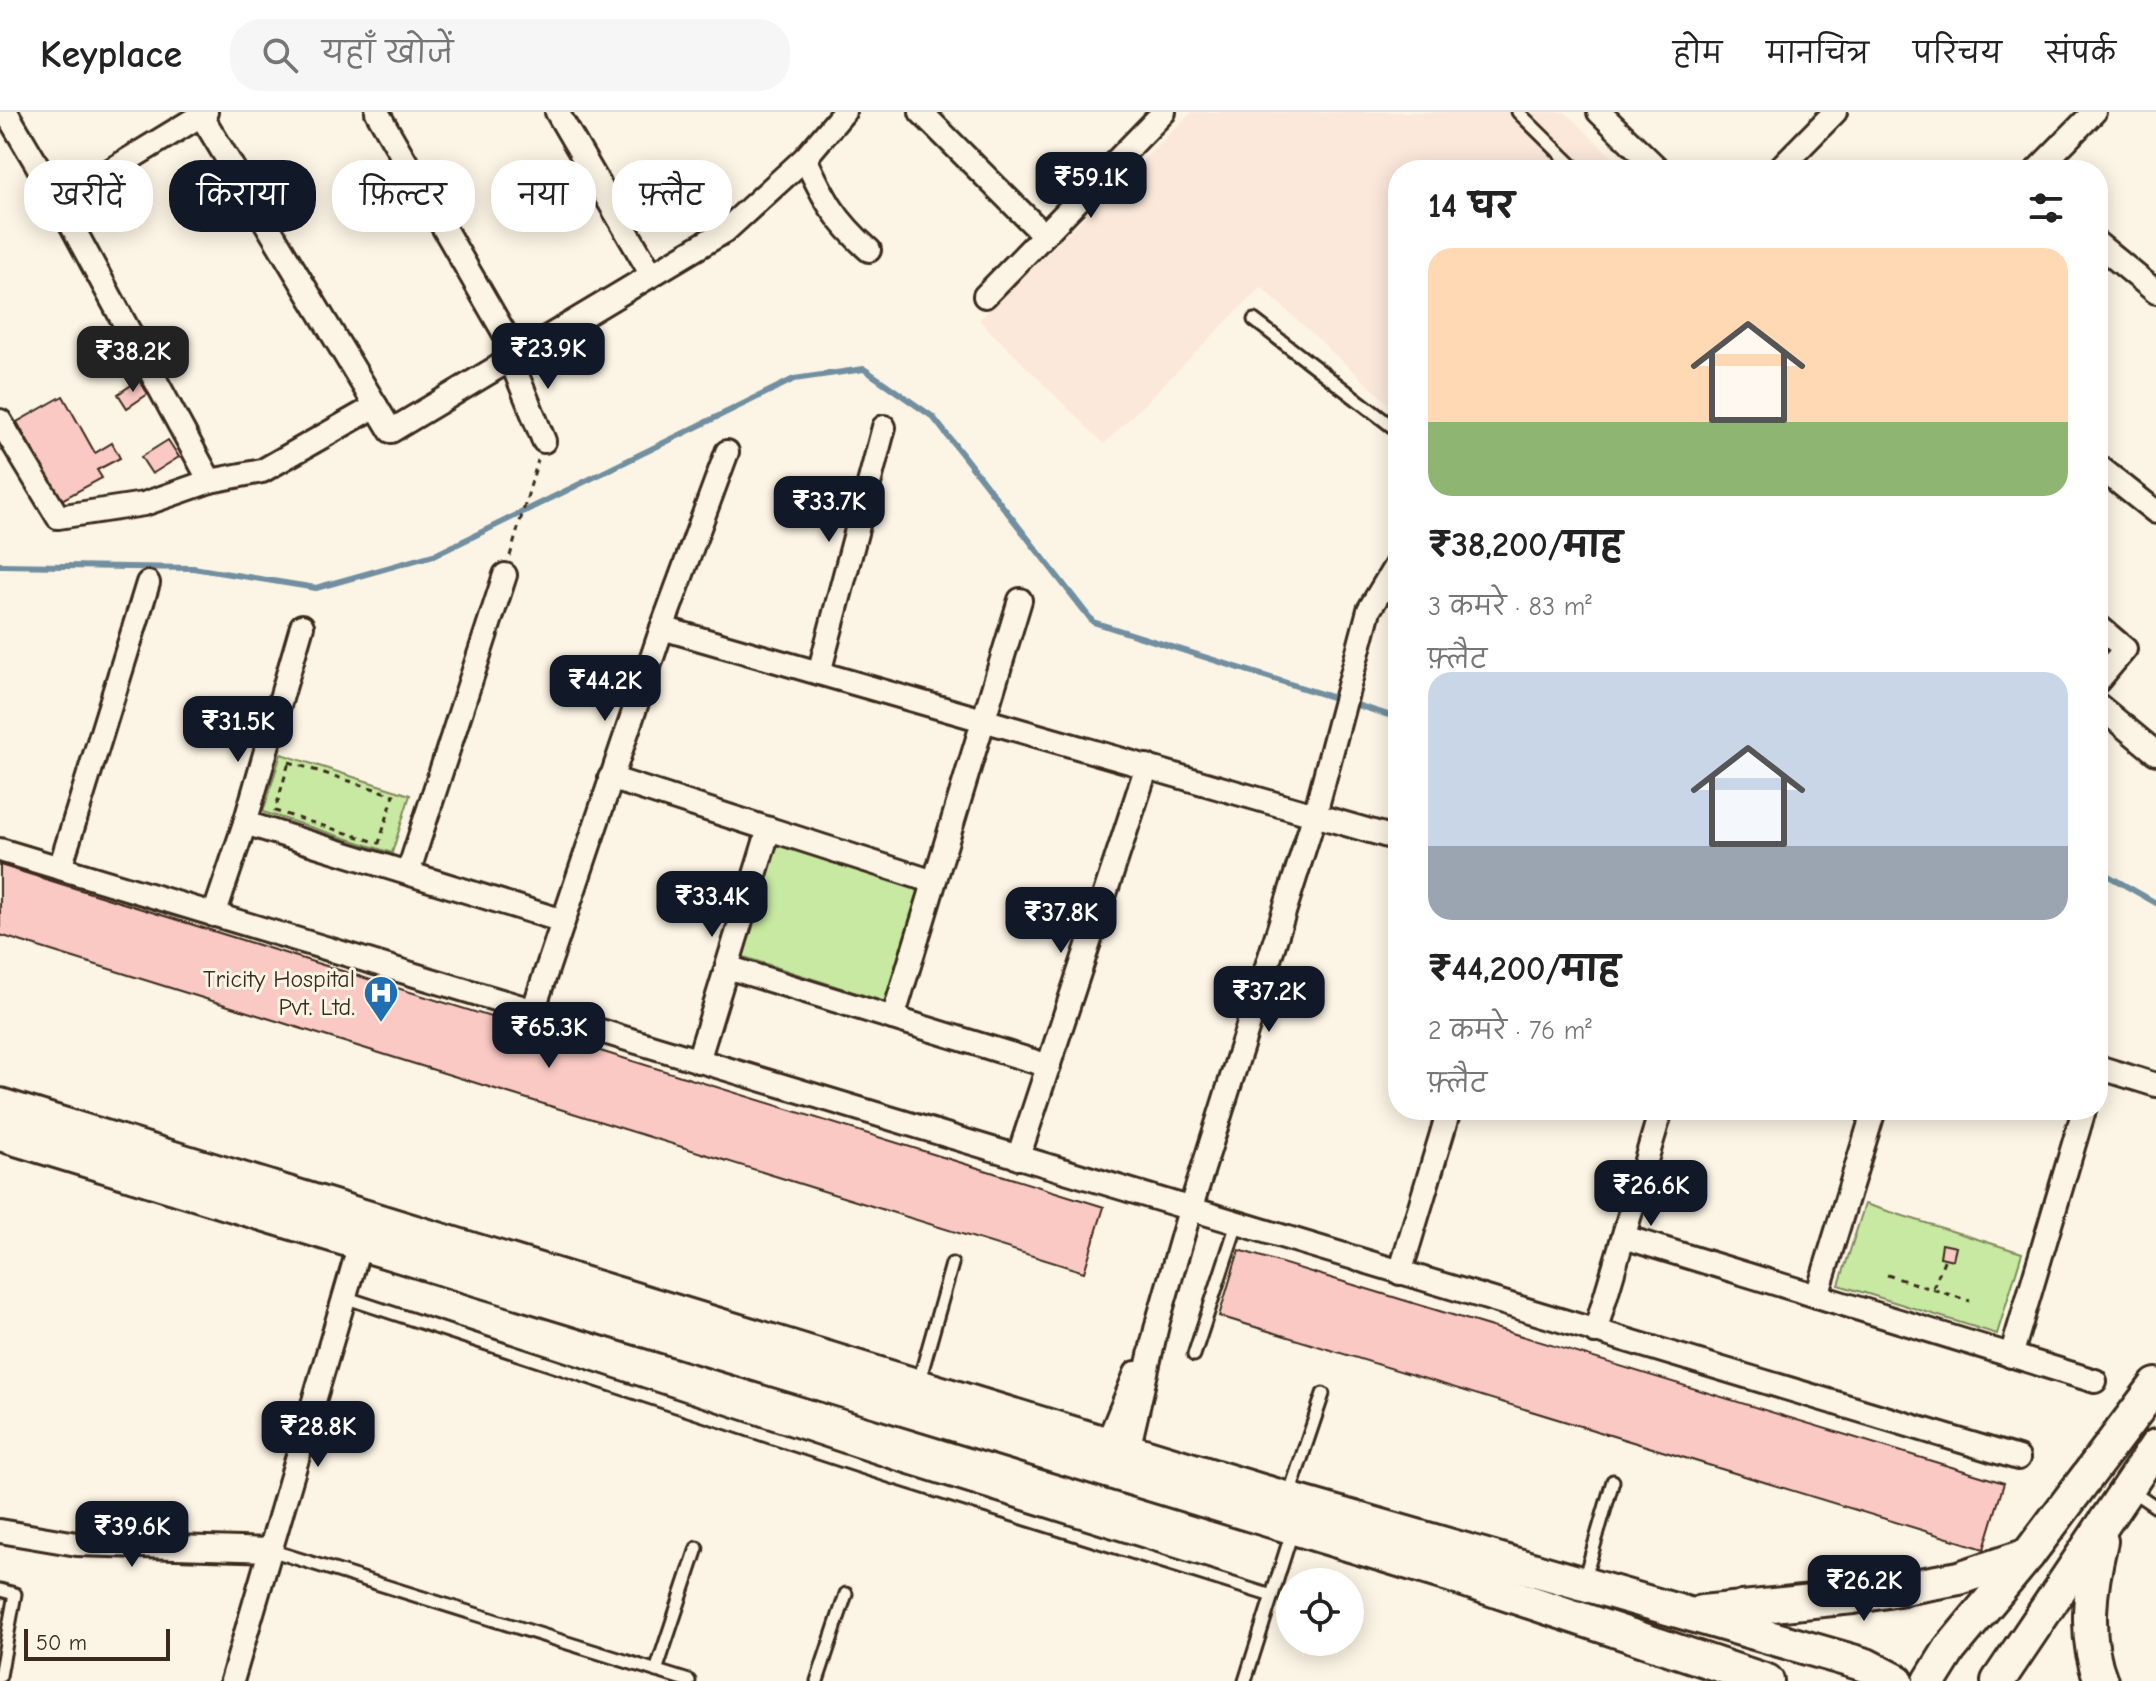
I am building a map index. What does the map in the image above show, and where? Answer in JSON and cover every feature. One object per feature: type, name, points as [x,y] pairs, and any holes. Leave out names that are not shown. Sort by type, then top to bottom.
[{"type":"main road","points":[[0,1105],[918,1386],[1114,1459]]},
{"type":"main road","points":[[0,1134],[360,1244],[1114,1459],[1291,1513],[1582,1585],[1866,1665],[1897,1681]]},
{"type":"main road","points":[[0,1144],[42,1146]]},
{"type":"main road","points":[[1930,1681],[1950,1649],[2028,1555],[2156,1385]]},
{"type":"main road","points":[[1998,1681],[2156,1446]]},
{"type":"main road","points":[[1291,1513],[1452,1576],[1767,1681]]},
{"type":"main road","points":[[2101,1681],[2093,1660],[2089,1588],[2108,1515]]},
{"type":"main road","points":[[1683,1613],[1853,1597],[1959,1578],[2028,1555]]},
{"type":"main road","points":[[1644,1640],[1707,1681]]},
{"type":"street","points":[[6,112],[34,160]]},
{"type":"street","points":[[377,112],[514,356],[544,441]]},
{"type":"street","points":[[557,112],[652,275]]},
{"type":"street","points":[[127,160],[204,113],[391,431],[725,231],[805,158],[844,112]]},
{"type":"street","points":[[921,112],[1044,235]]},
{"type":"street","points":[[1599,112],[1641,160]]},
{"type":"street","points":[[1788,160],[1835,112]]},
{"type":"street","points":[[2047,160],[2094,112]]},
{"type":"street","points":[[985,296],[1156,115]]},
{"type":"street","points":[[805,158],[825,200],[842,226],[869,250]]},
{"type":"street","points":[[75,232],[210,481]]},
{"type":"street","points":[[2108,252],[2156,292]]},
{"type":"street","points":[[1,423],[58,517],[144,504],[210,481],[262,471],[376,406]]},
{"type":"street","points":[[819,673],[884,427]]},
{"type":"street","points":[[533,1011],[662,628],[727,452]]},
{"type":"street","points":[[2108,474],[2156,512]]},
{"type":"street","points":[[408,873],[505,575]]},
{"type":"street","points":[[1114,1459],[1315,814],[1369,610],[1388,579]]},
{"type":"street","points":[[60,868],[148,583]]},
{"type":"street","points":[[893,1018],[1020,600]]},
{"type":"street","points":[[214,915],[245,823],[302,626]]},
{"type":"street","points":[[662,628],[1388,836]]},
{"type":"street","points":[[2108,635],[2125,649],[2108,669]]},
{"type":"street","points":[[2108,713],[2156,753]]},
{"type":"street","points":[[1018,1158],[1147,766]]},
{"type":"street","points":[[610,778],[934,882]]},
{"type":"street","points":[[245,823],[563,921]]},
{"type":"street","points":[[698,1061],[769,829]]},
{"type":"street","points":[[0,850],[2018,1458]]},
{"type":"street","points":[[727,967],[1049,1066]]},
{"type":"street","points":[[2108,1070],[2156,1085]]},
{"type":"street","points":[[1400,1273],[1446,1120]]},
{"type":"street","points":[[1595,1332],[1658,1120]]},
{"type":"street","points":[[1817,1296],[1871,1120]]},
{"type":"street","points":[[2011,1356],[2081,1120]]},
{"type":"street","points":[[1624,1237],[2095,1381]]},
{"type":"street","points":[[232,1681],[360,1244]]},
{"type":"street","points":[[0,1531],[77,1544],[270,1550]]},
{"type":"lane","points":[[1518,112],[1567,160]]},
{"type":"lane","points":[[1254,320],[1388,423]]},
{"type":"lane","points":[[1194,1355],[1237,1224]]},
{"type":"lane","points":[[918,1386],[952,1264]]},
{"type":"lane","points":[[344,1297],[892,1477],[1272,1596]]},
{"type":"lane","points":[[1245,1681],[1272,1596],[1323,1394]]},
{"type":"lane","points":[[1582,1585],[1613,1481]]},
{"type":"lane","points":[[2127,1487],[2156,1507]]},
{"type":"lane","points":[[656,1671],[697,1548]]},
{"type":"lane","points":[[270,1550],[689,1681]]},
{"type":"lane","points":[[0,1590],[15,1594],[0,1676]]},
{"type":"lane","points":[[817,1681],[846,1594]]},
{"type":"path","points":[[505,575],[544,441]]},
{"type":"path","points":[[289,762],[394,795],[379,843],[275,811],[289,762]]},
{"type":"path","points":[[1933,1289],[1945,1258]]},
{"type":"path","points":[[1887,1275],[1970,1301]]},
{"type":"shaded area","points":[[1192,112],[1565,112],[1615,160],[1388,160],[1388,403],[1261,287],[1104,444],[979,320]]},
{"type":"green space","points":[[281,754],[410,795],[392,853],[263,812]]},
{"type":"green space","points":[[777,841],[922,888],[885,1002],[741,956]]},
{"type":"green space","points":[[1865,1204],[2022,1253],[1997,1334],[1839,1285]]},
{"type":"building","points":[[139,380],[148,394],[127,408],[118,394]]},
{"type":"building","points":[[63,396],[95,453],[112,443],[120,458],[97,470],[102,478],[60,501],[17,422]]},
{"type":"building","points":[[168,440],[179,457],[152,474],[141,457]]},
{"type":"building","points":[[0,865],[1104,1207],[1084,1272],[0,935]]},
{"type":"building","points":[[1942,1244],[1956,1247],[1953,1260],[1940,1257]]},
{"type":"building","points":[[1239,1250],[2004,1483],[1984,1549],[1219,1316]]},
{"type":"waterway","points":[[0,565],[193,568],[316,588],[437,554],[794,379],[864,369],[933,417],[1093,622],[1388,715]]},
{"type":"waterway","points":[[2108,876],[2156,903]]},
{"type":"place","name":"Tricity Hospital Pvt. Ltd.","points":[[381,1024]]}]
